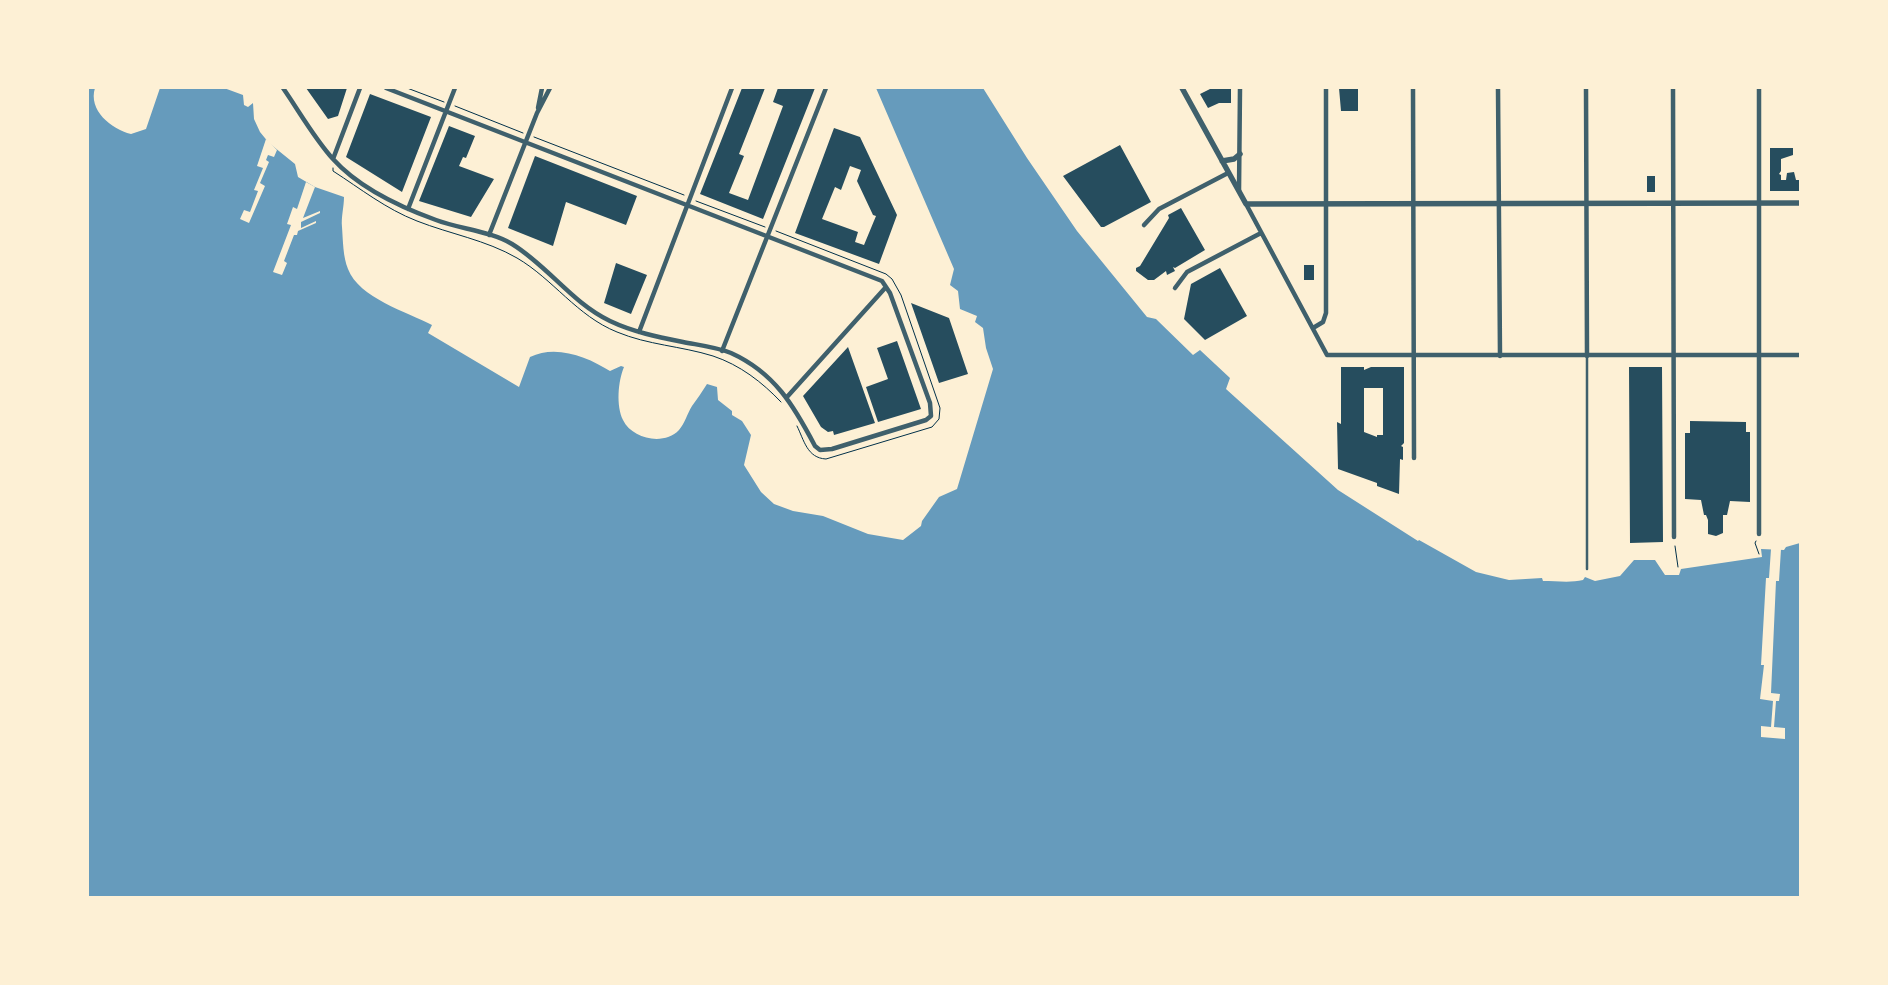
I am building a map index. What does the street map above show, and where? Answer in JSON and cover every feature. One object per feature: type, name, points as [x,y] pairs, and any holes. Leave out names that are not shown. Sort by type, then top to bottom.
[{"type":"street","points":[[283,88],[333,159],[362,184],[408,209],[456,227],[506,241],[528,255],[590,309],[611,321],[639,332],[722,351],[751,366],[769,378],[787,397],[803,421],[815,446],[820,450],[832,449],[926,420],[931,416],[930,403],[886,287],[881,281],[386,88]]},
{"type":"street","points":[[333,159],[360,88]]},
{"type":"street","points":[[408,209],[455,88]]},
{"type":"street","points":[[537,113],[542,88]]},
{"type":"street","points":[[489,235],[537,113],[550,88]]},
{"type":"street","points":[[639,332],[732,88]]},
{"type":"street","points":[[722,351],[826,88]]},
{"type":"street","points":[[1182,88],[1328,355],[1800,355]]},
{"type":"street","points":[[1239,193],[1240,88]]},
{"type":"street","points":[[1313,328],[1322,322],[1326,316],[1326,88]]},
{"type":"street","points":[[1414,88],[1414,458]]},
{"type":"street","points":[[1498,88],[1500,356]]},
{"type":"street","points":[[1586,88],[1587,356]]},
{"type":"street","points":[[1672,88],[1674,537]]},
{"type":"street","points":[[1759,88],[1759,534]]},
{"type":"street","points":[[1222,161],[1234,159],[1240,154]]},
{"type":"street","points":[[1144,225],[1159,209],[1228,172]]},
{"type":"street","points":[[1246,204],[1800,203]]},
{"type":"street","points":[[1175,288],[1187,272],[1261,233]]},
{"type":"street","points":[[787,397],[886,287]]},
{"type":"lane","points":[[1587,356],[1587,569]]},
{"type":"path","points":[[407,88],[770,228],[881,272],[892,279],[900,295],[940,406],[939,419],[932,427],[832,458],[822,459],[809,452],[796,426]]},
{"type":"path","points":[[395,211],[419,222],[498,248]]},
{"type":"path","points":[[626,335],[719,358],[759,380],[781,402]]},
{"type":"path","points":[[1759,534],[1755,543],[1759,554]]},
{"type":"path","points":[[1675,546],[1678,567]]},
{"type":"water","points":[[88,88],[95,88],[95,104],[103,117],[116,128],[131,134],[146,129],[160,88],[224,88],[243,95],[244,105],[248,107],[253,103],[254,119],[260,132],[269,143],[295,164],[298,177],[315,187],[344,197],[342,223],[346,264],[354,279],[373,296],[432,325],[428,333],[519,387],[530,357],[540,353],[561,352],[572,354],[592,361],[610,371],[621,366],[624,367],[620,379],[619,408],[627,427],[641,436],[657,439],[673,435],[681,427],[707,384],[717,387],[718,400],[732,411],[732,415],[742,421],[751,435],[744,465],[761,492],[774,504],[793,511],[823,516],[868,534],[903,540],[921,526],[922,521],[939,497],[957,489],[993,369],[986,348],[983,328],[975,322],[977,316],[960,309],[958,291],[950,285],[954,269],[876,88],[983,88],[1027,158],[1077,231],[1147,317],[1156,319],[1193,355],[1200,350],[1230,378],[1226,389],[1338,490],[1418,541],[1476,572],[1509,580],[1542,578],[1543,581],[1563,582],[1583,580],[1585,577],[1595,581],[1620,576],[1634,560],[1655,560],[1665,575],[1679,575],[1681,569],[1762,557],[1761,549],[1784,550],[1786,547],[1800,543],[1800,897],[88,898]]},
{"type":"pier","points":[[266,139],[277,150],[274,157],[268,155],[266,160],[269,162],[260,183],[265,186],[249,223],[240,219],[244,210],[250,212],[258,191],[254,190],[263,168],[257,166]]},
{"type":"pier","points":[[306,182],[315,187],[303,218],[320,211],[320,213],[301,222],[301,228],[316,221],[316,223],[298,231],[297,235],[294,235],[284,261],[287,263],[282,275],[273,272],[291,225],[287,224],[293,207],[297,209]]},
{"type":"pier","points":[[1771,549],[1781,549],[1779,581],[1776,581],[1771,693],[1780,694],[1779,701],[1776,701],[1774,727],[1785,728],[1785,739],[1761,737],[1761,726],[1771,727],[1773,701],[1760,699],[1764,665],[1761,665],[1766,578],[1769,578]]},
{"type":"building","points":[[306,88],[347,88],[338,116],[328,119]]},
{"type":"building","points":[[742,88],[765,88],[739,154],[744,156],[729,193],[748,200],[783,106],[773,102],[778,88],[815,88],[763,219],[700,194]]},
{"type":"building","points":[[1212,88],[1231,88],[1231,103],[1219,103],[1208,108],[1200,94]]},
{"type":"building","points":[[1339,88],[1358,88],[1358,111],[1341,111]]},
{"type":"building","points":[[370,94],[431,117],[402,192],[346,157]]},
{"type":"building","points":[[449,126],[475,136],[466,158],[463,157],[459,166],[494,179],[471,217],[419,201]]},
{"type":"building","points":[[834,128],[860,137],[897,215],[879,264],[795,233]],"holes":[[[850,166],[861,170],[857,181],[873,215],[876,216],[864,245],[855,242],[858,232],[822,219],[835,187],[841,190]]]},
{"type":"building","points":[[1120,145],[1151,202],[1101,227],[1063,176]]},
{"type":"building","points":[[1770,148],[1793,148],[1793,155],[1781,159],[1781,171],[1779,174],[1781,175],[1781,180],[1786,180],[1787,173],[1794,172],[1796,180],[1800,180],[1800,191],[1770,191]]},
{"type":"building","points":[[535,156],[637,196],[626,225],[566,202],[553,246],[508,228]]},
{"type":"building","points":[[1647,176],[1655,176],[1655,192],[1647,192]]},
{"type":"building","points":[[1181,208],[1205,250],[1175,268],[1173,267],[1175,271],[1167,275],[1166,271],[1154,280],[1148,280],[1136,271],[1136,268],[1140,266],[1169,218],[1168,215]]},
{"type":"building","points":[[616,263],[647,275],[631,314],[604,303]]},
{"type":"building","points":[[1304,265],[1314,265],[1314,280],[1304,280]]},
{"type":"building","points":[[1220,268],[1247,316],[1205,340],[1184,319],[1191,284]]},
{"type":"building","points":[[911,303],[949,318],[968,374],[939,383]]},
{"type":"building","points":[[897,341],[921,409],[878,422],[866,387],[888,379],[877,348]]},
{"type":"building","points":[[848,347],[875,423],[834,435],[833,431],[828,432],[821,427],[803,396]]},
{"type":"building","points":[[1341,367],[1364,367],[1364,370],[1371,367],[1404,367],[1404,443],[1401,446],[1403,447],[1403,460],[1400,459],[1399,494],[1377,486],[1377,483],[1338,469],[1337,422],[1341,424]],"holes":[[[1364,388],[1383,388],[1383,435],[1377,435],[1377,437],[1364,432]]]},
{"type":"building","points":[[1629,367],[1662,367],[1663,542],[1630,543]]},
{"type":"building","points":[[1690,421],[1746,422],[1746,432],[1750,432],[1750,502],[1730,501],[1727,515],[1723,515],[1723,533],[1716,536],[1708,534],[1708,520],[1706,515],[1704,515],[1701,500],[1685,499],[1685,433],[1690,433]]}]
